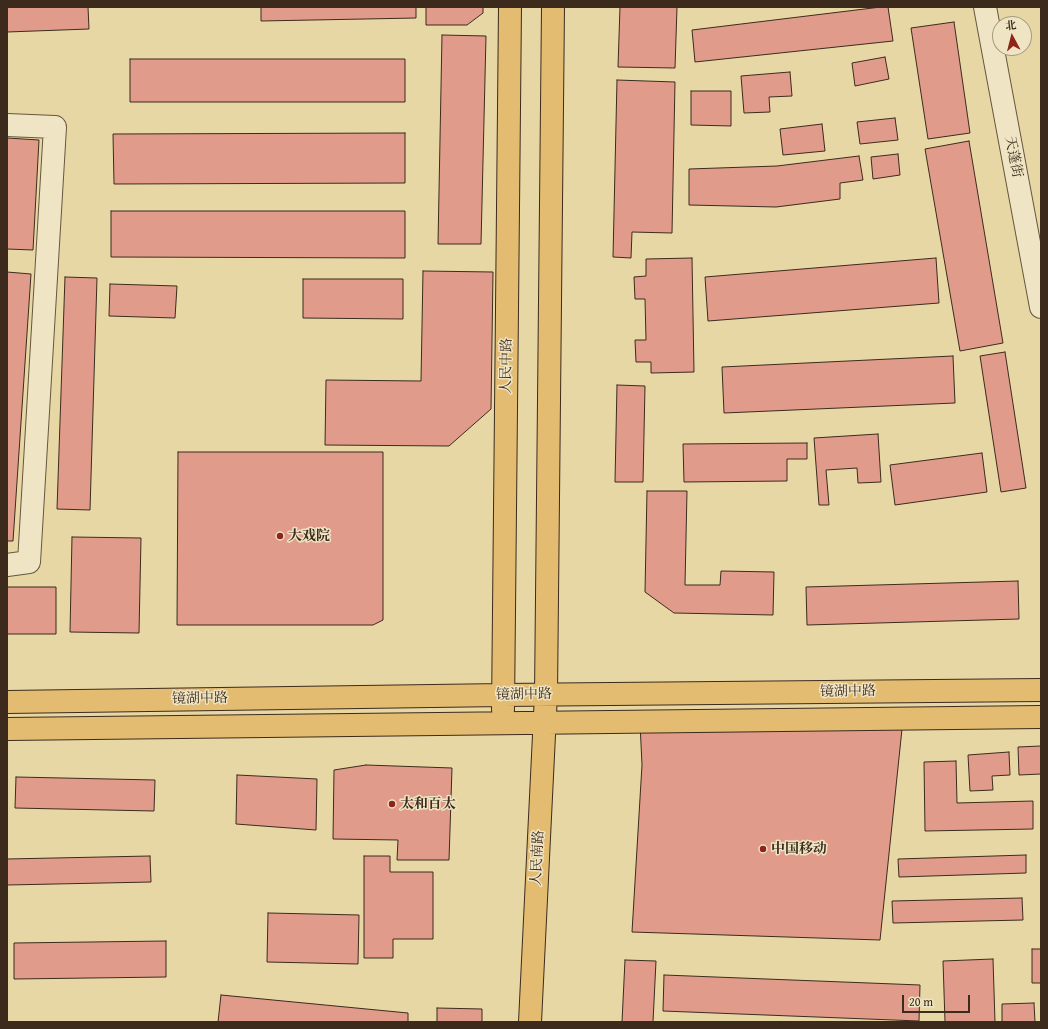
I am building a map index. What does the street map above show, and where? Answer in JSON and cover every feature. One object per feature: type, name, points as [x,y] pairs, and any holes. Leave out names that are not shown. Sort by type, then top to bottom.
[{"type":"main road","name":"人民中路","points":[[503,724],[510,7]]},
{"type":"main road","points":[[546,694],[553,7]]},
{"type":"main road","name":"镜湖中路","points":[[7,702],[546,694],[1041,690]]},
{"type":"main road","name":"人民南路","points":[[530,1022],[546,694]]},
{"type":"main road","name":"镜湖中路","points":[[7,730],[1041,717]]},
{"type":"street","name":"天蓬街","points":[[985,7],[1041,307]]},
{"type":"street","points":[[7,125],[55,127],[29,562],[7,565]]},
{"type":"building","points":[[7,7],[88,7],[89,29],[7,32]]},
{"type":"building","points":[[261,7],[416,7],[416,18],[261,21]]},
{"type":"building","points":[[426,7],[483,7],[483,13],[467,25],[426,25]]},
{"type":"building","points":[[620,7],[677,7],[675,68],[618,67]]},
{"type":"building","points":[[888,7],[893,41],[695,62],[692,30]]},
{"type":"building","points":[[954,22],[970,133],[928,139],[911,28]]},
{"type":"building","points":[[442,35],[486,36],[481,244],[438,244]]},
{"type":"building","points":[[885,57],[889,79],[855,86],[852,63]]},
{"type":"building","points":[[130,59],[405,59],[405,102],[130,102]]},
{"type":"building","points":[[790,72],[792,96],[769,97],[770,112],[744,113],[741,76]]},
{"type":"building","points":[[617,80],[675,82],[672,233],[632,232],[631,258],[613,257]]},
{"type":"building","points":[[691,91],[731,91],[731,126],[691,125]]},
{"type":"building","points":[[895,118],[898,140],[860,144],[857,122]]},
{"type":"building","points":[[822,124],[825,151],[783,155],[780,129]]},
{"type":"building","points":[[405,133],[405,183],[114,184],[113,134]]},
{"type":"building","points":[[7,138],[39,140],[33,250],[7,249]]},
{"type":"building","points":[[969,141],[1003,343],[960,351],[925,149]]},
{"type":"building","points":[[898,154],[900,175],[873,179],[871,157]]},
{"type":"building","points":[[859,156],[863,180],[840,183],[840,199],[776,207],[689,205],[689,169],[777,166]]},
{"type":"building","points":[[111,211],[405,211],[405,258],[111,257]]},
{"type":"building","points":[[692,258],[694,372],[651,373],[651,362],[636,362],[635,340],[646,340],[645,299],[635,299],[634,277],[646,276],[646,259]]},
{"type":"building","points":[[936,258],[939,303],[708,321],[705,277]]},
{"type":"building","points":[[423,271],[493,272],[491,409],[449,446],[325,445],[326,380],[421,381]]},
{"type":"building","points":[[7,272],[31,274],[13,541],[7,541]]},
{"type":"building","points":[[65,277],[97,278],[90,510],[57,509]]},
{"type":"building","points":[[303,279],[403,279],[403,319],[303,318]]},
{"type":"building","points":[[110,284],[177,286],[175,318],[109,316]]},
{"type":"building","points":[[1005,352],[1026,488],[1001,492],[980,356]]},
{"type":"building","points":[[953,356],[955,403],[724,413],[722,367]]},
{"type":"building","points":[[617,385],[645,386],[643,482],[615,482]]},
{"type":"building","points":[[878,434],[881,482],[858,483],[857,468],[826,470],[829,505],[819,505],[814,438]]},
{"type":"building","points":[[807,443],[807,459],[787,459],[787,481],[684,482],[683,444]]},
{"type":"building","name":"大戏院","points":[[178,452],[383,452],[383,620],[373,625],[177,625]]},
{"type":"building","points":[[982,453],[987,492],[895,505],[890,465]]},
{"type":"building","points":[[647,491],[687,491],[685,585],[720,585],[721,571],[774,572],[773,615],[674,613],[645,592]]},
{"type":"building","points":[[72,537],[141,538],[139,633],[70,632]]},
{"type":"building","points":[[1018,581],[1019,619],[807,625],[806,587]]},
{"type":"building","points":[[7,587],[56,587],[56,634],[7,634]]},
{"type":"building","name":"中国移动","points":[[640,723],[902,729],[880,940],[632,932],[642,765]]},
{"type":"building","points":[[1041,746],[1041,774],[1019,775],[1018,747]]},
{"type":"building","points":[[1009,752],[1010,775],[992,776],[993,790],[970,791],[968,755]]},
{"type":"building","points":[[956,761],[957,803],[1033,801],[1033,829],[925,831],[924,762]]},
{"type":"building","name":"太和百太","points":[[366,765],[452,768],[449,860],[397,860],[398,840],[333,839],[334,770]]},
{"type":"building","points":[[237,775],[317,779],[316,830],[236,824]]},
{"type":"building","points":[[16,777],[155,780],[154,811],[15,808]]},
{"type":"building","points":[[1026,855],[1026,873],[899,877],[898,859]]},
{"type":"building","points":[[150,856],[151,882],[7,885],[7,859]]},
{"type":"building","points":[[364,856],[390,856],[390,872],[433,872],[433,939],[393,939],[393,958],[364,958]]},
{"type":"building","points":[[1022,898],[1023,920],[893,923],[892,901]]},
{"type":"building","points":[[268,913],[359,915],[358,964],[267,962]]},
{"type":"building","points":[[166,941],[166,977],[14,979],[14,943]]},
{"type":"building","points":[[1032,949],[1041,949],[1041,983],[1032,983]]},
{"type":"building","points":[[993,959],[995,1022],[945,1022],[943,961]]},
{"type":"building","points":[[625,960],[656,961],[653,1022],[622,1022]]},
{"type":"building","points":[[664,975],[920,985],[919,1021],[663,1011]]},
{"type":"building","points":[[221,995],[408,1013],[408,1022],[218,1022]]},
{"type":"building","points":[[1034,1003],[1035,1022],[1002,1022],[1002,1004]]},
{"type":"building","points":[[437,1008],[482,1009],[482,1022],[437,1022]]},
{"type":"place","name":"大戏院","points":[[280,536]]},
{"type":"place","name":"太和百太","points":[[392,804]]},
{"type":"place","name":"中国移动","points":[[763,849]]}]
